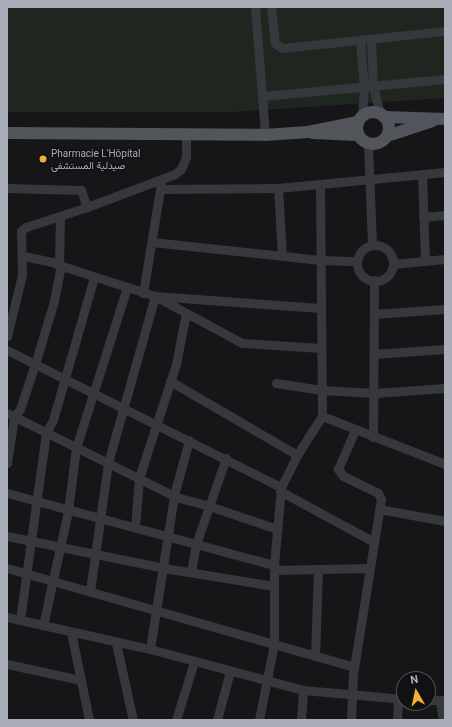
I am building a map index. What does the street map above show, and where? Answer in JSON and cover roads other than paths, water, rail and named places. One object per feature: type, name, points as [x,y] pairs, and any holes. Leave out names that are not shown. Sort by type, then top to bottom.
[{"type":"main road","points":[[308,132],[360,119],[374,112],[382,116],[440,120]]},
{"type":"main road","points":[[382,116],[388,123],[387,136]]},
{"type":"main road","points":[[358,135],[360,119]]},
{"type":"main road","points":[[7,133],[186,135],[308,132],[358,135],[368,144],[376,144],[387,136],[440,120]]},
{"type":"street","points":[[255,7],[265,134]]},
{"type":"street","points":[[271,7],[277,47],[360,41],[445,31]]},
{"type":"street","points":[[360,119],[368,87],[370,40]]},
{"type":"street","points":[[360,41],[368,87],[382,116]]},
{"type":"street","points":[[263,96],[445,79]]},
{"type":"street","points":[[143,293],[161,184],[181,169],[186,157],[186,135]]},
{"type":"street","points":[[368,144],[372,245]]},
{"type":"street","points":[[7,336],[19,291],[23,256],[23,229],[161,184],[278,188],[445,172]]},
{"type":"street","points":[[422,174],[425,261]]},
{"type":"street","points":[[259,720],[274,644],[274,568],[281,489],[297,455],[322,416],[320,185]]},
{"type":"street","points":[[7,188],[81,190],[87,207]]},
{"type":"street","points":[[278,188],[282,256]]},
{"type":"street","points":[[423,217],[445,215]]},
{"type":"street","points":[[11,415],[20,409],[54,300],[59,265],[60,216]]},
{"type":"street","points":[[152,242],[320,260],[357,261]]},
{"type":"street","points":[[372,245],[381,246],[388,251],[393,264],[386,276],[374,280],[361,274],[357,261],[360,253],[372,245]]},
{"type":"street","points":[[23,256],[59,265],[154,296],[320,308]]},
{"type":"street","points":[[393,264],[445,259]]},
{"type":"street","points":[[20,620],[46,433],[52,420],[94,277]]},
{"type":"street","points":[[373,437],[374,280]]},
{"type":"street","points":[[43,625],[68,511],[76,448],[95,394],[127,287]]},
{"type":"street","points":[[154,296],[242,343],[321,348]]},
{"type":"street","points":[[90,591],[108,463],[125,409],[154,296]]},
{"type":"street","points":[[374,314],[445,309]]},
{"type":"street","points":[[135,527],[139,478],[170,381],[186,313]]},
{"type":"street","points":[[374,354],[445,349]]},
{"type":"street","points":[[7,350],[155,425],[226,458],[374,542]]},
{"type":"street","points":[[170,381],[297,455]]},
{"type":"street","points":[[276,383],[321,390],[374,392],[445,388]]},
{"type":"street","points":[[11,415],[76,448],[174,494],[176,497],[209,506],[277,529]]},
{"type":"street","points":[[7,463],[11,415]]},
{"type":"street","points":[[322,416],[327,416],[354,430],[445,464]]},
{"type":"street","points":[[351,720],[351,695],[354,667],[379,509],[380,494],[343,476],[338,469],[354,430]]},
{"type":"street","points":[[150,649],[158,610],[174,494],[189,440]]},
{"type":"street","points":[[191,572],[196,544],[226,458]]},
{"type":"street","points":[[7,493],[36,503],[135,527],[196,544],[274,568],[370,568]]},
{"type":"street","points":[[379,509],[445,521]]},
{"type":"street","points":[[7,536],[164,568],[274,586]]},
{"type":"street","points":[[7,568],[354,667]]},
{"type":"street","points":[[316,656],[318,569]]},
{"type":"street","points":[[7,617],[116,643],[150,649],[303,690],[396,699]]},
{"type":"street","points":[[71,632],[89,720]]},
{"type":"street","points":[[116,643],[133,720]]},
{"type":"street","points":[[176,720],[194,662]]},
{"type":"street","points":[[7,664],[81,680]]},
{"type":"street","points":[[216,720],[230,671]]},
{"type":"street","points":[[301,720],[303,690]]},
{"type":"street","points":[[442,700],[443,720]]},
{"type":"place","name":"Pharmacie L'Hôpital صيدلية المستشفى","points":[[43,159]]}]
